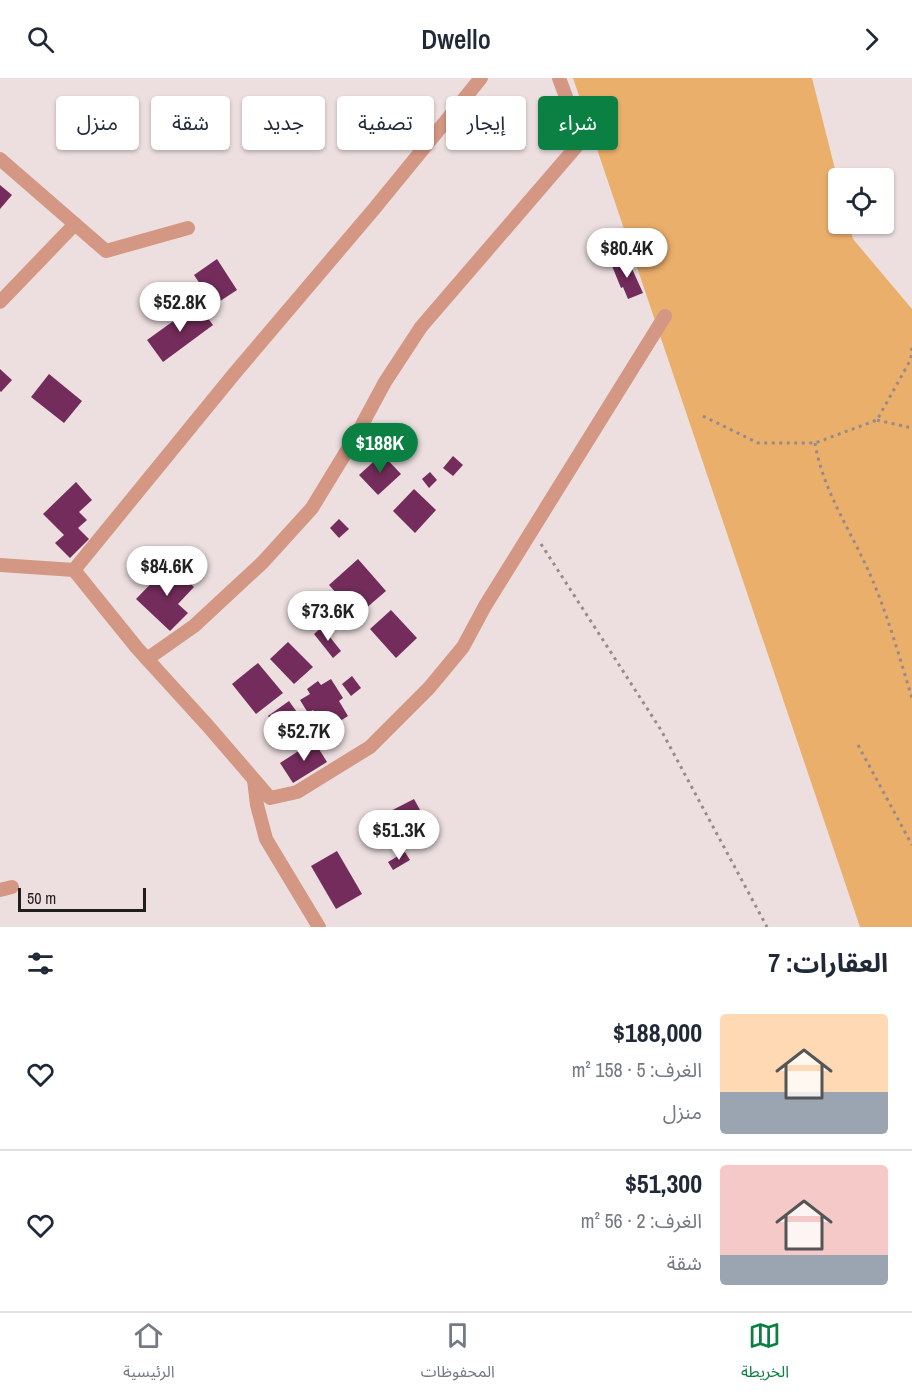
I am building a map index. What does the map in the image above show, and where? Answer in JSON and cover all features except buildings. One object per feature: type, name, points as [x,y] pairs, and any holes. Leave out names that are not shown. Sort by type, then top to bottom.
[{"type":"street","points":[[74,570],[481,78]]},
{"type":"street","points":[[147,659],[194,626],[263,562],[312,508],[357,434],[385,382],[421,327],[582,140],[559,78]]},
{"type":"street","points":[[0,159],[106,251],[188,228]]},
{"type":"street","points":[[0,302],[75,224]]},
{"type":"street","points":[[0,565],[74,570],[147,659],[270,798],[297,792],[370,747],[429,688],[463,647],[485,606],[665,316]]},
{"type":"street","points":[[254,780],[257,806],[266,838],[319,927]]},
{"type":"path","points":[[877,420],[910,359],[912,347]]},
{"type":"path","points":[[703,416],[758,443],[815,443],[877,420],[912,428]]},
{"type":"path","points":[[815,443],[819,463],[841,516],[872,580],[912,698]]},
{"type":"path","points":[[532,529],[661,730],[767,927]]},
{"type":"path","points":[[858,745],[912,845]]},
{"type":"shaded area","points":[[573,78],[812,78],[835,168],[828,168],[828,234],[852,234],[853,239],[912,309],[912,927],[860,927],[597,150],[618,150],[618,96],[579,96]]}]
